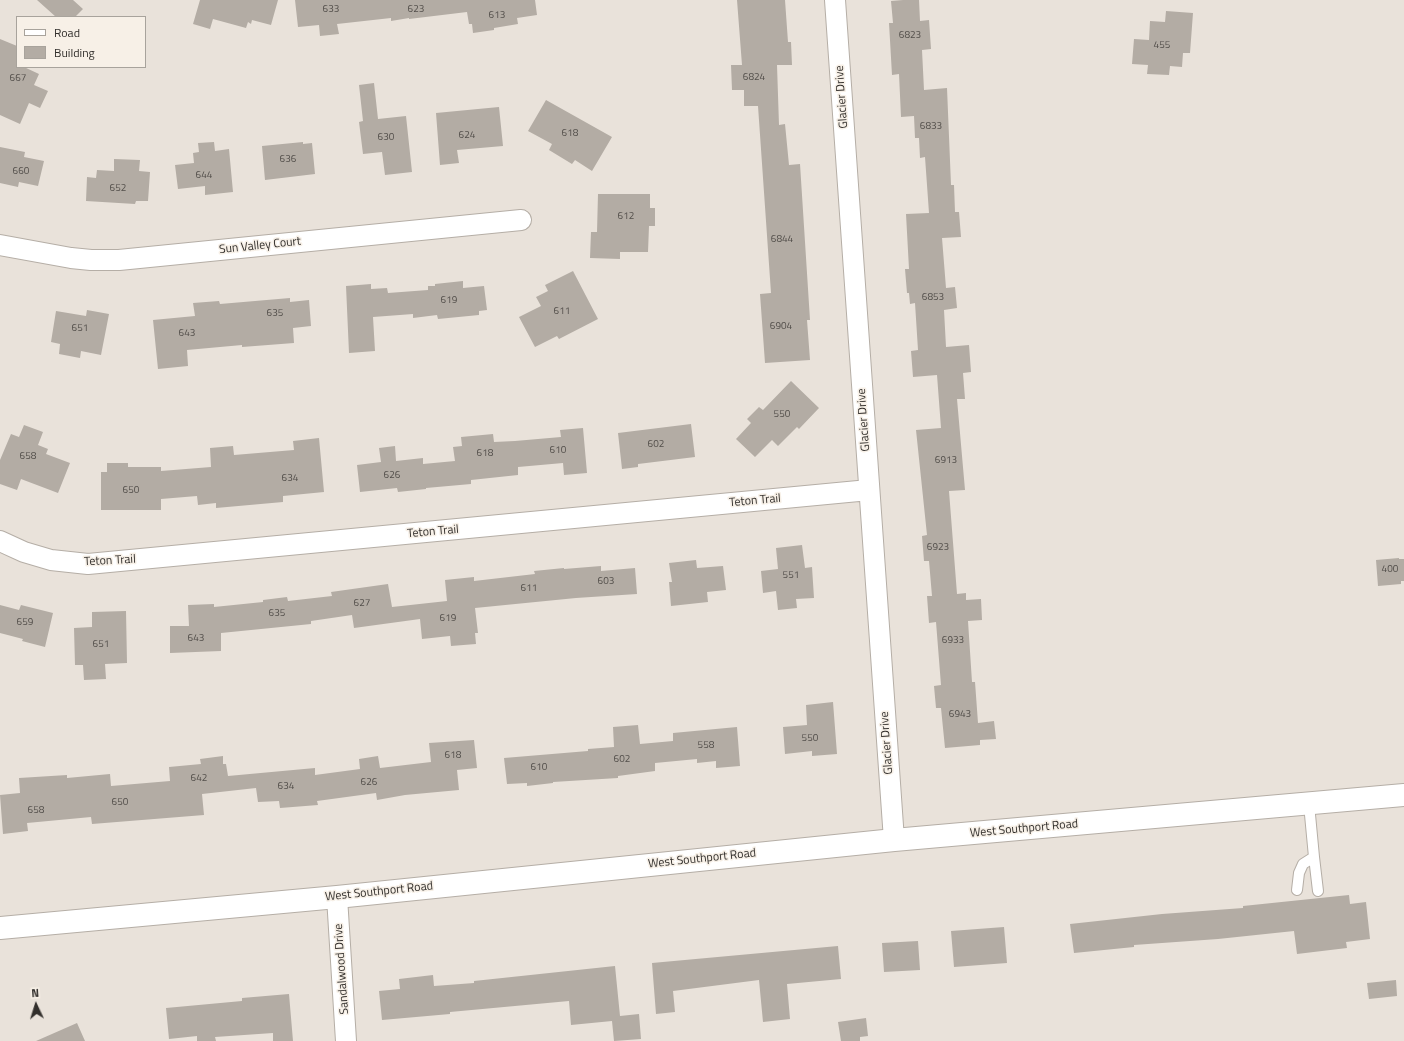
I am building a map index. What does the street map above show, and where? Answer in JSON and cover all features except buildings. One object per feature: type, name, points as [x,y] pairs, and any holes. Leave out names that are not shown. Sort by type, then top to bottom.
[{"type":"main road","name":"West Southport Road","points":[[0,928],[337,897],[894,840],[1404,795]]},
{"type":"street","name":"Glacier Drive","points":[[835,0],[894,840]]},
{"type":"street","name":"Sun Valley Court","points":[[0,245],[71,258],[119,260],[521,220]]},
{"type":"street","name":"Teton Trail","points":[[0,541],[24,552],[51,560],[88,564],[869,490]]},
{"type":"street","name":"Sandalwood Drive","points":[[337,897],[346,1041]]},
{"type":"lane","points":[[1309,804],[1318,891]]},
{"type":"lane","points":[[1297,890],[1299,873],[1303,864],[1314,857]]}]
